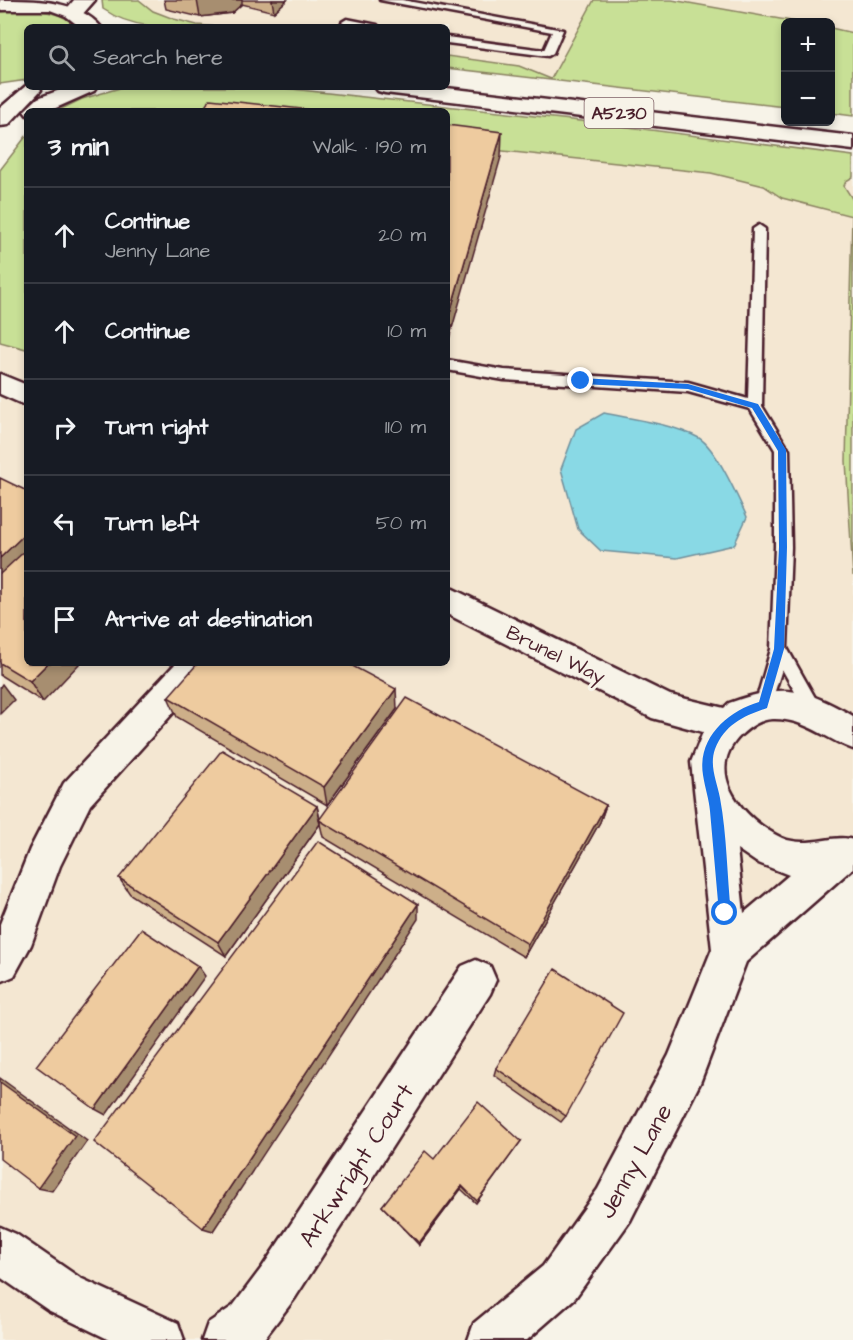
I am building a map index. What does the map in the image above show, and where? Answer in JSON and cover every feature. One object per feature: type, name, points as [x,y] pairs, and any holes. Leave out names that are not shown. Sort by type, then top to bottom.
[{"type":"street","points":[[1,1],[53,5],[104,24]]},
{"type":"street","name":"A5230","points":[[450,75],[572,89]]},
{"type":"street","points":[[0,95],[24,90]]},
{"type":"street","points":[[0,120],[32,90]]},
{"type":"street","points":[[38,108],[79,90]]},
{"type":"street","name":"A5230","points":[[410,90],[853,143]]},
{"type":"street","name":"A5230","points":[[651,98],[781,114]]},
{"type":"street","points":[[0,141],[24,119]]},
{"type":"street","points":[[835,121],[853,123]]},
{"type":"street","points":[[0,383],[24,395]]},
{"type":"street","name":"Brunel Way","points":[[450,601],[718,736]]},
{"type":"street","points":[[0,962],[16,932],[42,861],[77,794],[195,666]]},
{"type":"street","points":[[731,949],[725,913],[714,799],[707,773],[718,736],[743,711],[763,705],[789,704],[839,722]]},
{"type":"street","points":[[714,799],[730,823],[745,836],[781,856],[811,860],[846,853]]},
{"type":"street","name":"Jenny Lane","points":[[490,1340],[559,1282],[614,1205],[685,1068],[731,949],[846,853]]},
{"type":"street","name":"Arkwright Court","points":[[225,1340],[249,1322],[279,1282],[476,980]]},
{"type":"street","points":[[0,1250],[64,1294],[160,1340]]},
{"type":"lane","points":[[385,0],[558,30],[548,53],[450,40]]},
{"type":"lane","points":[[347,22],[358,24]]},
{"type":"lane","points":[[759,229],[755,406],[782,450],[783,547],[779,649],[763,705]]},
{"type":"lane","points":[[450,366],[504,375],[688,387],[755,406]]},
{"type":"lane","points":[[779,649],[839,722]]},
{"type":"shaded area","points":[[139,0],[594,0],[551,79],[519,66],[450,56],[450,24],[194,24],[153,11]]},
{"type":"shaded area","points":[[672,0],[853,0],[853,33],[835,29],[835,18],[781,19]]},
{"type":"shaded area","points":[[113,90],[301,90],[589,122],[853,156],[853,869],[811,860],[731,949],[685,1068],[491,1340],[0,1340],[0,170],[24,139],[24,666],[450,666],[450,108],[63,108],[82,99]]},
{"type":"green space","points":[[102,0],[139,0],[153,11],[193,24],[140,24],[116,17],[103,9]]},
{"type":"green space","points":[[594,0],[672,0],[781,19],[781,107],[450,68],[450,56],[519,66],[551,79]]},
{"type":"green space","points":[[41,11],[57,15],[73,24],[24,24],[24,80],[0,84],[0,12]]},
{"type":"green space","points":[[835,29],[853,33],[853,116],[835,114]]},
{"type":"green space","points":[[113,90],[301,90],[589,122],[853,156],[853,177],[846,181],[844,186],[853,200],[853,576],[846,461],[852,216],[782,198],[764,186],[711,173],[450,145],[450,108],[63,108],[82,99]]},
{"type":"green space","points":[[24,139],[24,348],[0,342],[0,170]]},
{"type":"water","points":[[604,413],[677,429],[699,438],[706,444],[726,474],[747,517],[734,545],[677,558],[601,551],[578,529],[561,469],[576,429]]},
{"type":"building","points":[[210,99],[292,108],[204,108]]},
{"type":"building","points":[[450,125],[502,132],[450,313]]},
{"type":"building","points":[[0,478],[24,490],[24,535],[0,558]]},
{"type":"building","points":[[24,552],[24,666],[45,666],[30,681],[0,663],[0,574]]},
{"type":"building","points":[[195,666],[353,666],[396,689],[324,787],[168,697]]},
{"type":"building","points":[[407,698],[606,805],[528,944],[319,820]]},
{"type":"building","points":[[222,750],[317,806],[218,942],[119,878]]},
{"type":"building","points":[[318,841],[418,904],[203,1228],[94,1142]]},
{"type":"building","points":[[141,929],[198,966],[95,1109],[36,1066]]},
{"type":"building","points":[[555,969],[623,1013],[566,1116],[496,1068]]},
{"type":"building","points":[[0,1082],[75,1136],[38,1188],[0,1159]]},
{"type":"building","points":[[478,1102],[521,1141],[477,1201],[462,1186],[419,1243],[382,1206],[425,1151],[434,1159]]},
{"type":"route","points":[[581,381],[688,387],[755,406],[782,450],[783,547],[779,649],[763,705],[743,711],[726,723],[716,735],[710,749],[707,773],[714,799],[725,913]]}]
